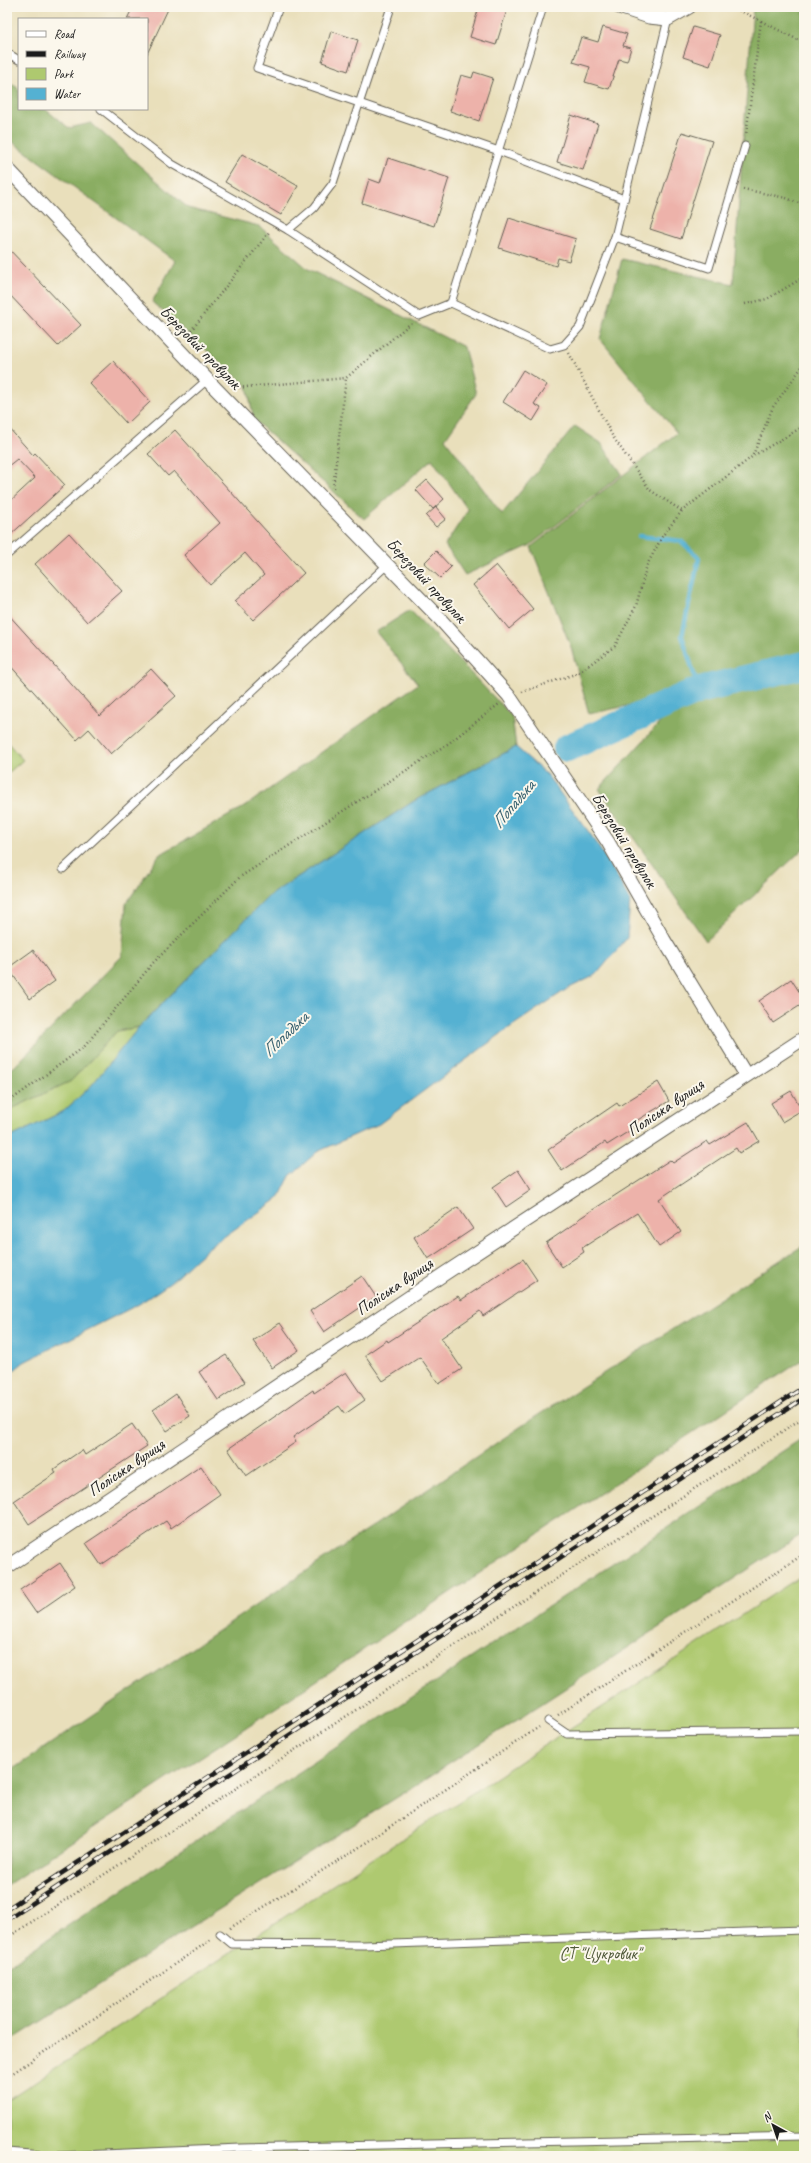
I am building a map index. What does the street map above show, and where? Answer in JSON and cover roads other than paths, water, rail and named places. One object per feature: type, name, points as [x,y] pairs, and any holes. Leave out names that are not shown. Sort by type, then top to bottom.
[{"type":"street","points":[[619,7],[649,17],[668,19],[689,7]]},
{"type":"street","name":"Березовий провулок","points":[[7,168],[212,385],[388,564],[509,696],[608,842],[664,940],[746,1075]]},
{"type":"street","name":"Поліська вулиця","points":[[7,1567],[444,1274],[804,1038]]},
{"type":"lane","points":[[279,7],[257,68],[499,151],[624,199]]},
{"type":"lane","points":[[288,230],[314,208],[333,183],[391,7]]},
{"type":"lane","points":[[451,303],[543,7]]},
{"type":"lane","points":[[102,110],[172,164],[288,230],[419,316],[451,303],[550,349],[564,345],[580,327],[615,237],[668,19]]},
{"type":"lane","points":[[7,53],[18,59]]},
{"type":"lane","points":[[615,237],[709,268],[745,146]]},
{"type":"lane","points":[[7,555],[212,385]]},
{"type":"lane","points":[[63,869],[367,581],[388,564]]},
{"type":"lane","points":[[548,1721],[566,1734],[804,1730]]},
{"type":"lane","points":[[220,1934],[232,1944],[364,1945],[804,1930]]},
{"type":"lane","points":[[57,2156],[241,2148],[804,2136]]},
{"type":"lane","points":[[7,2152],[53,2156]]},
{"type":"water","points":[[516,747],[547,775],[591,835],[616,875],[630,901],[627,938],[596,975],[567,989],[509,1028],[379,1124],[317,1152],[290,1176],[279,1198],[208,1248],[170,1283],[139,1304],[24,1362],[7,1376],[7,1139],[64,1111],[91,1086],[139,1027],[270,895],[414,801]]},
{"type":"waterway","points":[[639,536],[681,541],[699,558],[682,636],[699,690]]},
{"type":"waterway","name":"Попадька","points":[[567,748],[699,690],[804,665]]},
{"type":"railway","points":[[7,1909],[804,1387]]},
{"type":"railway","points":[[7,1920],[804,1398]]},
{"type":"park label","name":"СТ \"Цукровик\"","points":[[600,1953]]}]
